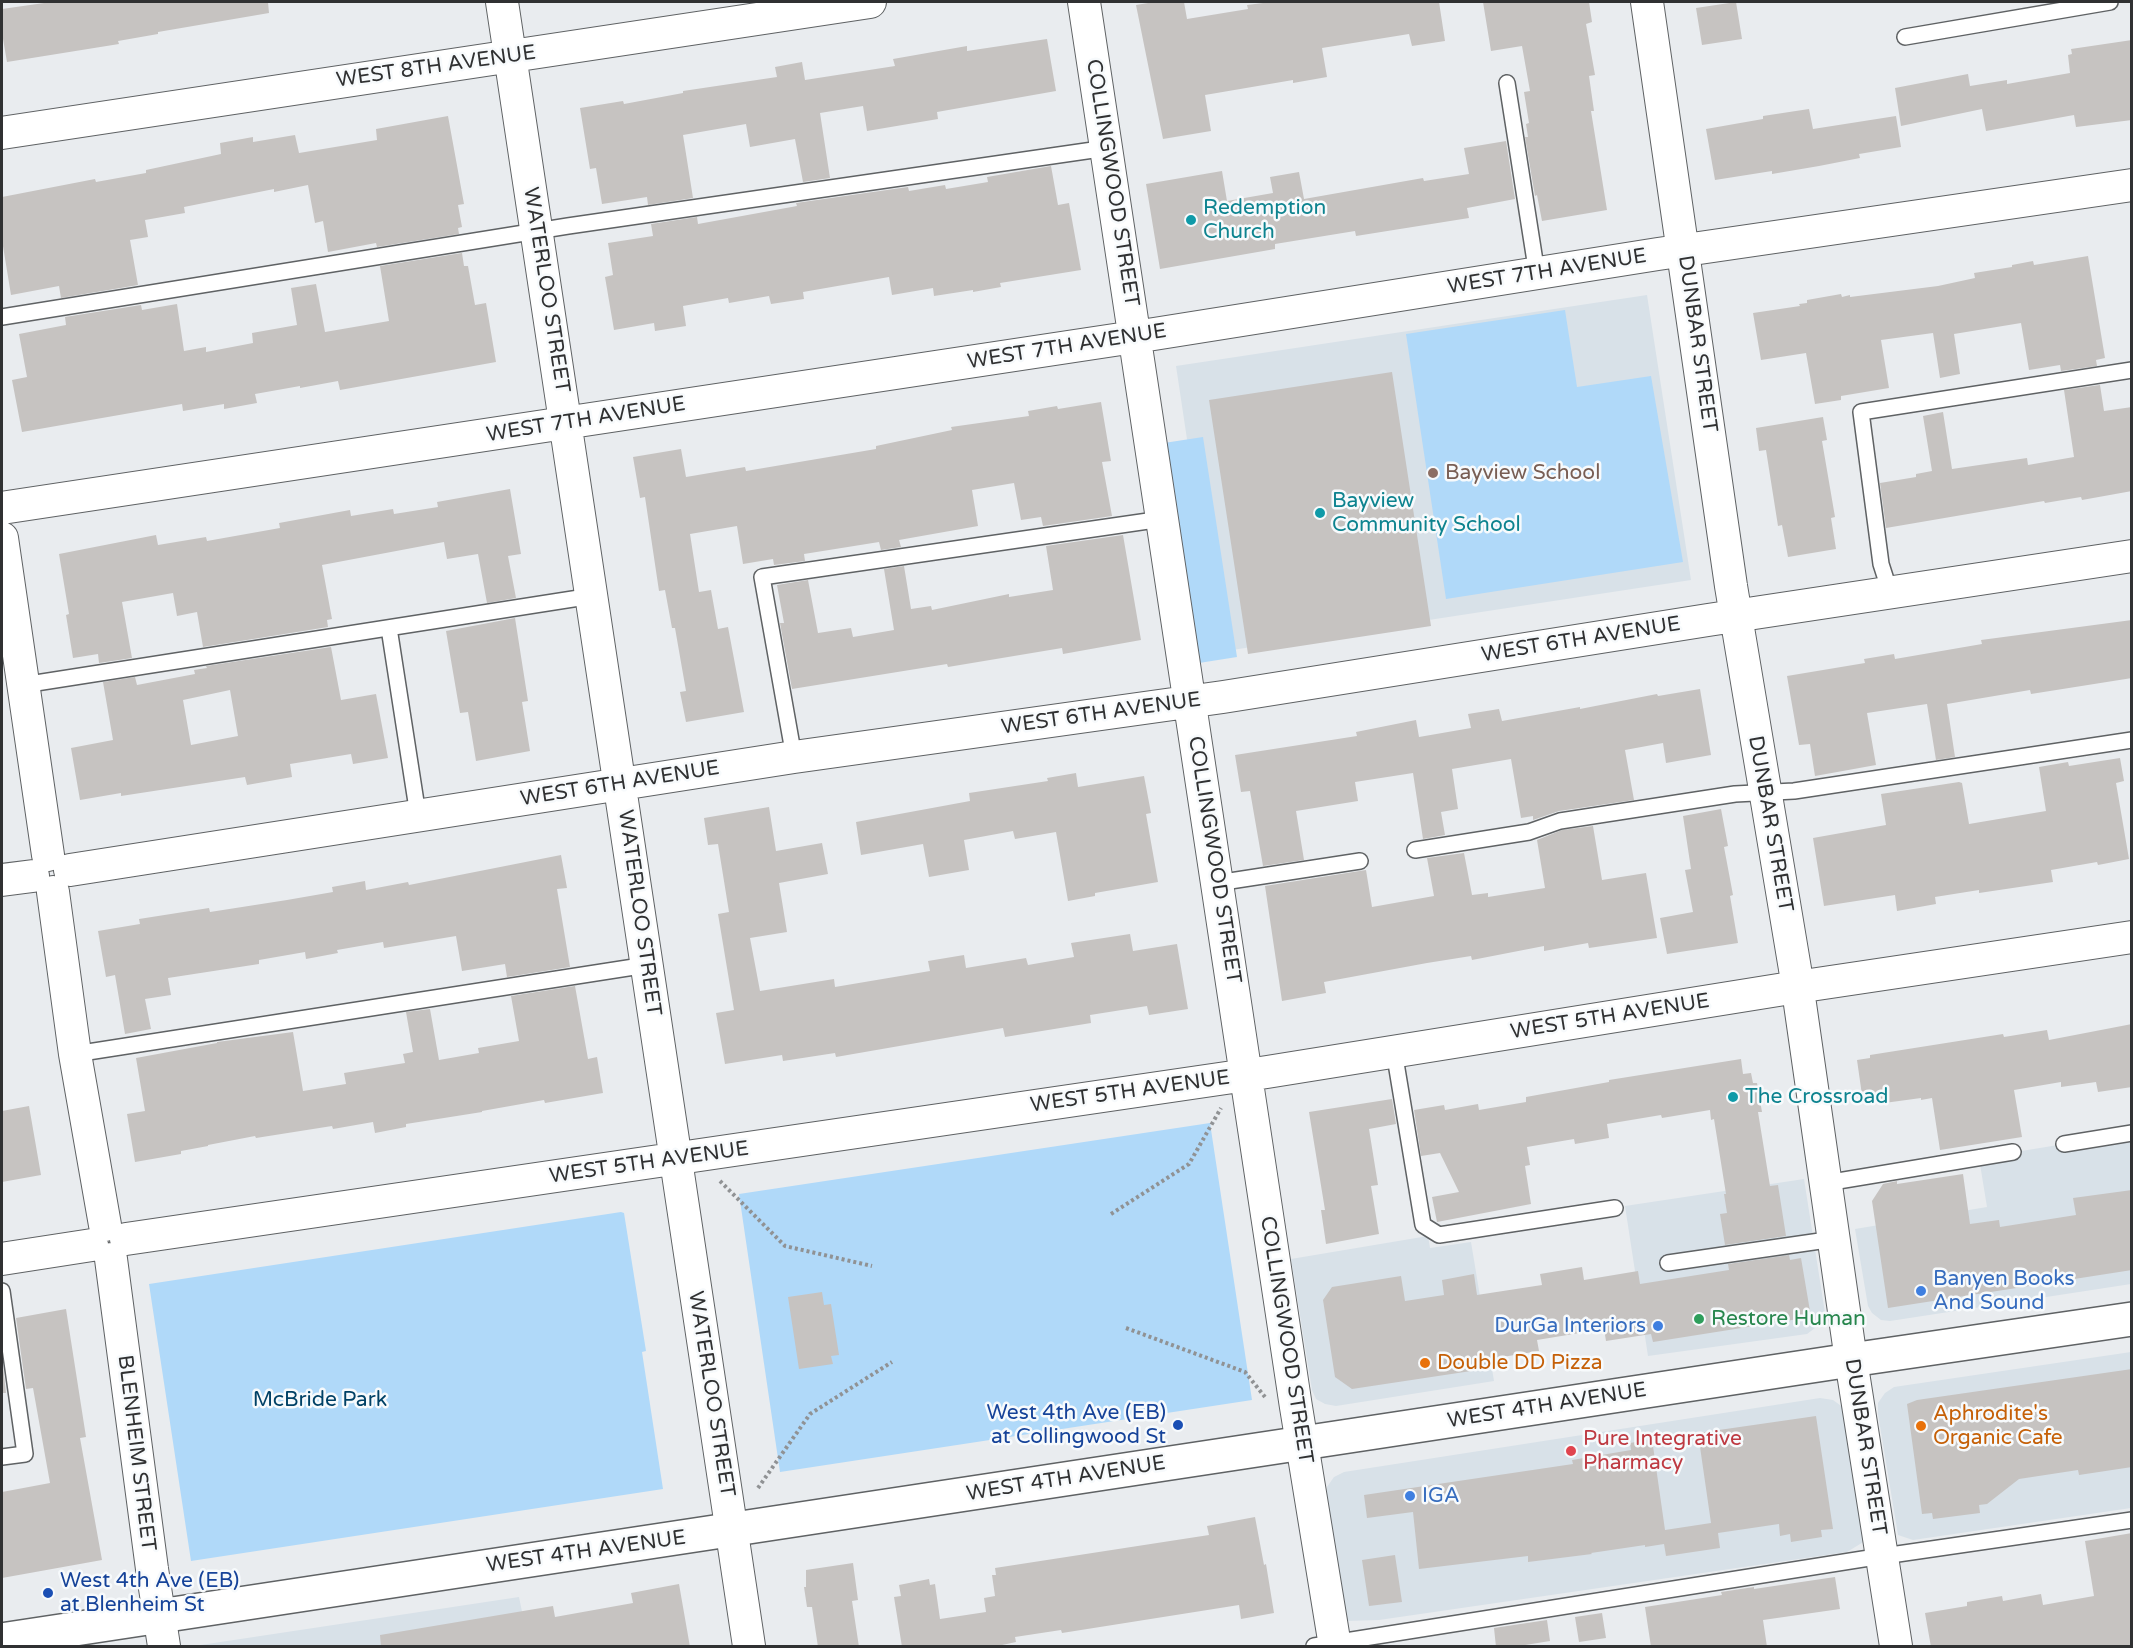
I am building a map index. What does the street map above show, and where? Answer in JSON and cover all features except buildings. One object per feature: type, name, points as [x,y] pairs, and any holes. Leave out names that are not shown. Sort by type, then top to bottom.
[{"type":"main road","name":"WEST 4TH AVENUE","points":[[2,1640],[162,1631],[731,1530],[2132,1319]]},
{"type":"street","name":"WATERLOO STREET","points":[[502,2],[749,1647]]},
{"type":"street","name":"WEST 8TH AVENUE","points":[[2,133],[870,2]]},
{"type":"street","name":"COLLINGWOOD STREET","points":[[1084,2],[1302,1444],[1328,1646]]},
{"type":"street","name":"DUNBAR STREET","points":[[1647,2],[1736,615],[1797,987],[1851,1360],[1896,1647]]},
{"type":"street","name":"WEST 7TH AVENUE","points":[[2,508],[2132,184]]},
{"type":"street","name":"BLENHEIM STREET","points":[[2,538],[75,1054],[109,1242],[162,1631]]},
{"type":"street","name":"WEST 6TH AVENUE","points":[[2,880],[794,757],[1190,702],[1890,591],[2132,556]]},
{"type":"street","name":"WEST 5TH AVENUE","points":[[2,1259],[1246,1075],[1797,987],[2132,937]]},
{"type":"lane","points":[[1905,37],[2110,2]]},
{"type":"lane","points":[[1507,83],[1537,274]]},
{"type":"lane","points":[[2,317],[537,231],[1107,148]]},
{"type":"lane","points":[[1890,591],[1881,564],[1861,412],[2132,370]]},
{"type":"lane","points":[[794,757],[762,578],[1162,519]]},
{"type":"lane","points":[[23,685],[592,596]]},
{"type":"lane","points":[[389,628],[418,815]]},
{"type":"lane","points":[[1415,850],[1529,832],[1571,820],[1735,794],[1794,791],[2132,740]]},
{"type":"lane","points":[[1217,883],[1360,861]]},
{"type":"lane","points":[[75,1054],[646,965]]},
{"type":"lane","points":[[1394,1051],[1423,1225],[1439,1235],[1615,1208]]},
{"type":"lane","points":[[2064,1144],[2132,1133]]},
{"type":"lane","points":[[1826,1183],[2013,1152]]},
{"type":"lane","points":[[1668,1263],[1834,1239]]},
{"type":"lane","points":[[2,1291],[25,1454],[2,1457]]},
{"type":"lane","points":[[1328,1646],[1882,1556],[2132,1520]]},
{"type":"path","points":[[1111,1214],[1189,1164],[1223,1105]]},
{"type":"path","points":[[713,1174],[784,1246],[872,1266]]},
{"type":"path","points":[[1126,1328],[1245,1372],[1270,1402]]},
{"type":"path","points":[[758,1488],[810,1414],[892,1362]]},
{"type":"shaded area","name":"Bayview School","points":[[1647,295],[1691,580],[1219,652],[1176,366]]},
{"type":"shaded area","points":[[2131,1133],[2131,1284],[1890,1321],[1881,1320],[1872,1313],[1868,1306],[1855,1229],[1987,1207],[1979,1158]]},
{"type":"shaded area","points":[[1804,1179],[1825,1313],[1823,1322],[1807,1334],[1648,1356],[1625,1206]]},
{"type":"shaded area","points":[[1428,1236],[1430,1248],[1471,1242],[1494,1381],[1336,1406],[1316,1399],[1312,1390],[1291,1259]]},
{"type":"shaded area","points":[[2131,1352],[2131,1508],[1913,1540],[1898,1535],[1878,1414],[1878,1403],[1885,1393],[1894,1387]]},
{"type":"shaded area","points":[[1820,1398],[1833,1400],[1844,1408],[1865,1541],[1847,1552],[1379,1620],[1346,1621],[1326,1499],[1327,1487],[1334,1477],[1344,1472]]},
{"type":"shaded area","points":[[519,1597],[529,1646],[194,1646]]},
{"type":"green space","points":[[1565,310],[1577,387],[1651,376],[1683,562],[1446,599],[1406,334]]},
{"type":"green space","points":[[1203,437],[1237,657],[1199,663],[1164,443]]},
{"type":"green space","points":[[1210,1123],[1252,1400],[780,1472],[739,1194]]},
{"type":"green space","name":"McBride Park","points":[[624,1213],[646,1351],[642,1352],[663,1489],[191,1561],[149,1284]]},
{"type":"place","name":"Redemption Church","points":[[1191,220]]},
{"type":"place","name":"Bayview School","points":[[1433,473]]},
{"type":"place","name":"Bayview Community School","points":[[1320,513]]},
{"type":"place","name":"The Crossroad","points":[[1733,1097]]},
{"type":"place","name":"Banyen Books And Sound","points":[[1921,1291]]},
{"type":"place","name":"Restore Human","points":[[1699,1319]]},
{"type":"place","name":"DurGa Interiors","points":[[1658,1326]]},
{"type":"place","name":"Double DD Pizza","points":[[1425,1363]]},
{"type":"place","name":"West 4th Ave (EB) at Collingwood St","points":[[1178,1425]]},
{"type":"place","name":"Aphrodite's Organic Cafe","points":[[1921,1426]]},
{"type":"place","name":"Pure Integrative Pharmacy","points":[[1571,1451]]},
{"type":"place","name":"IGA","points":[[1410,1496]]},
{"type":"place","name":"West 4th Ave (EB) at Blenheim St","points":[[48,1593]]}]
